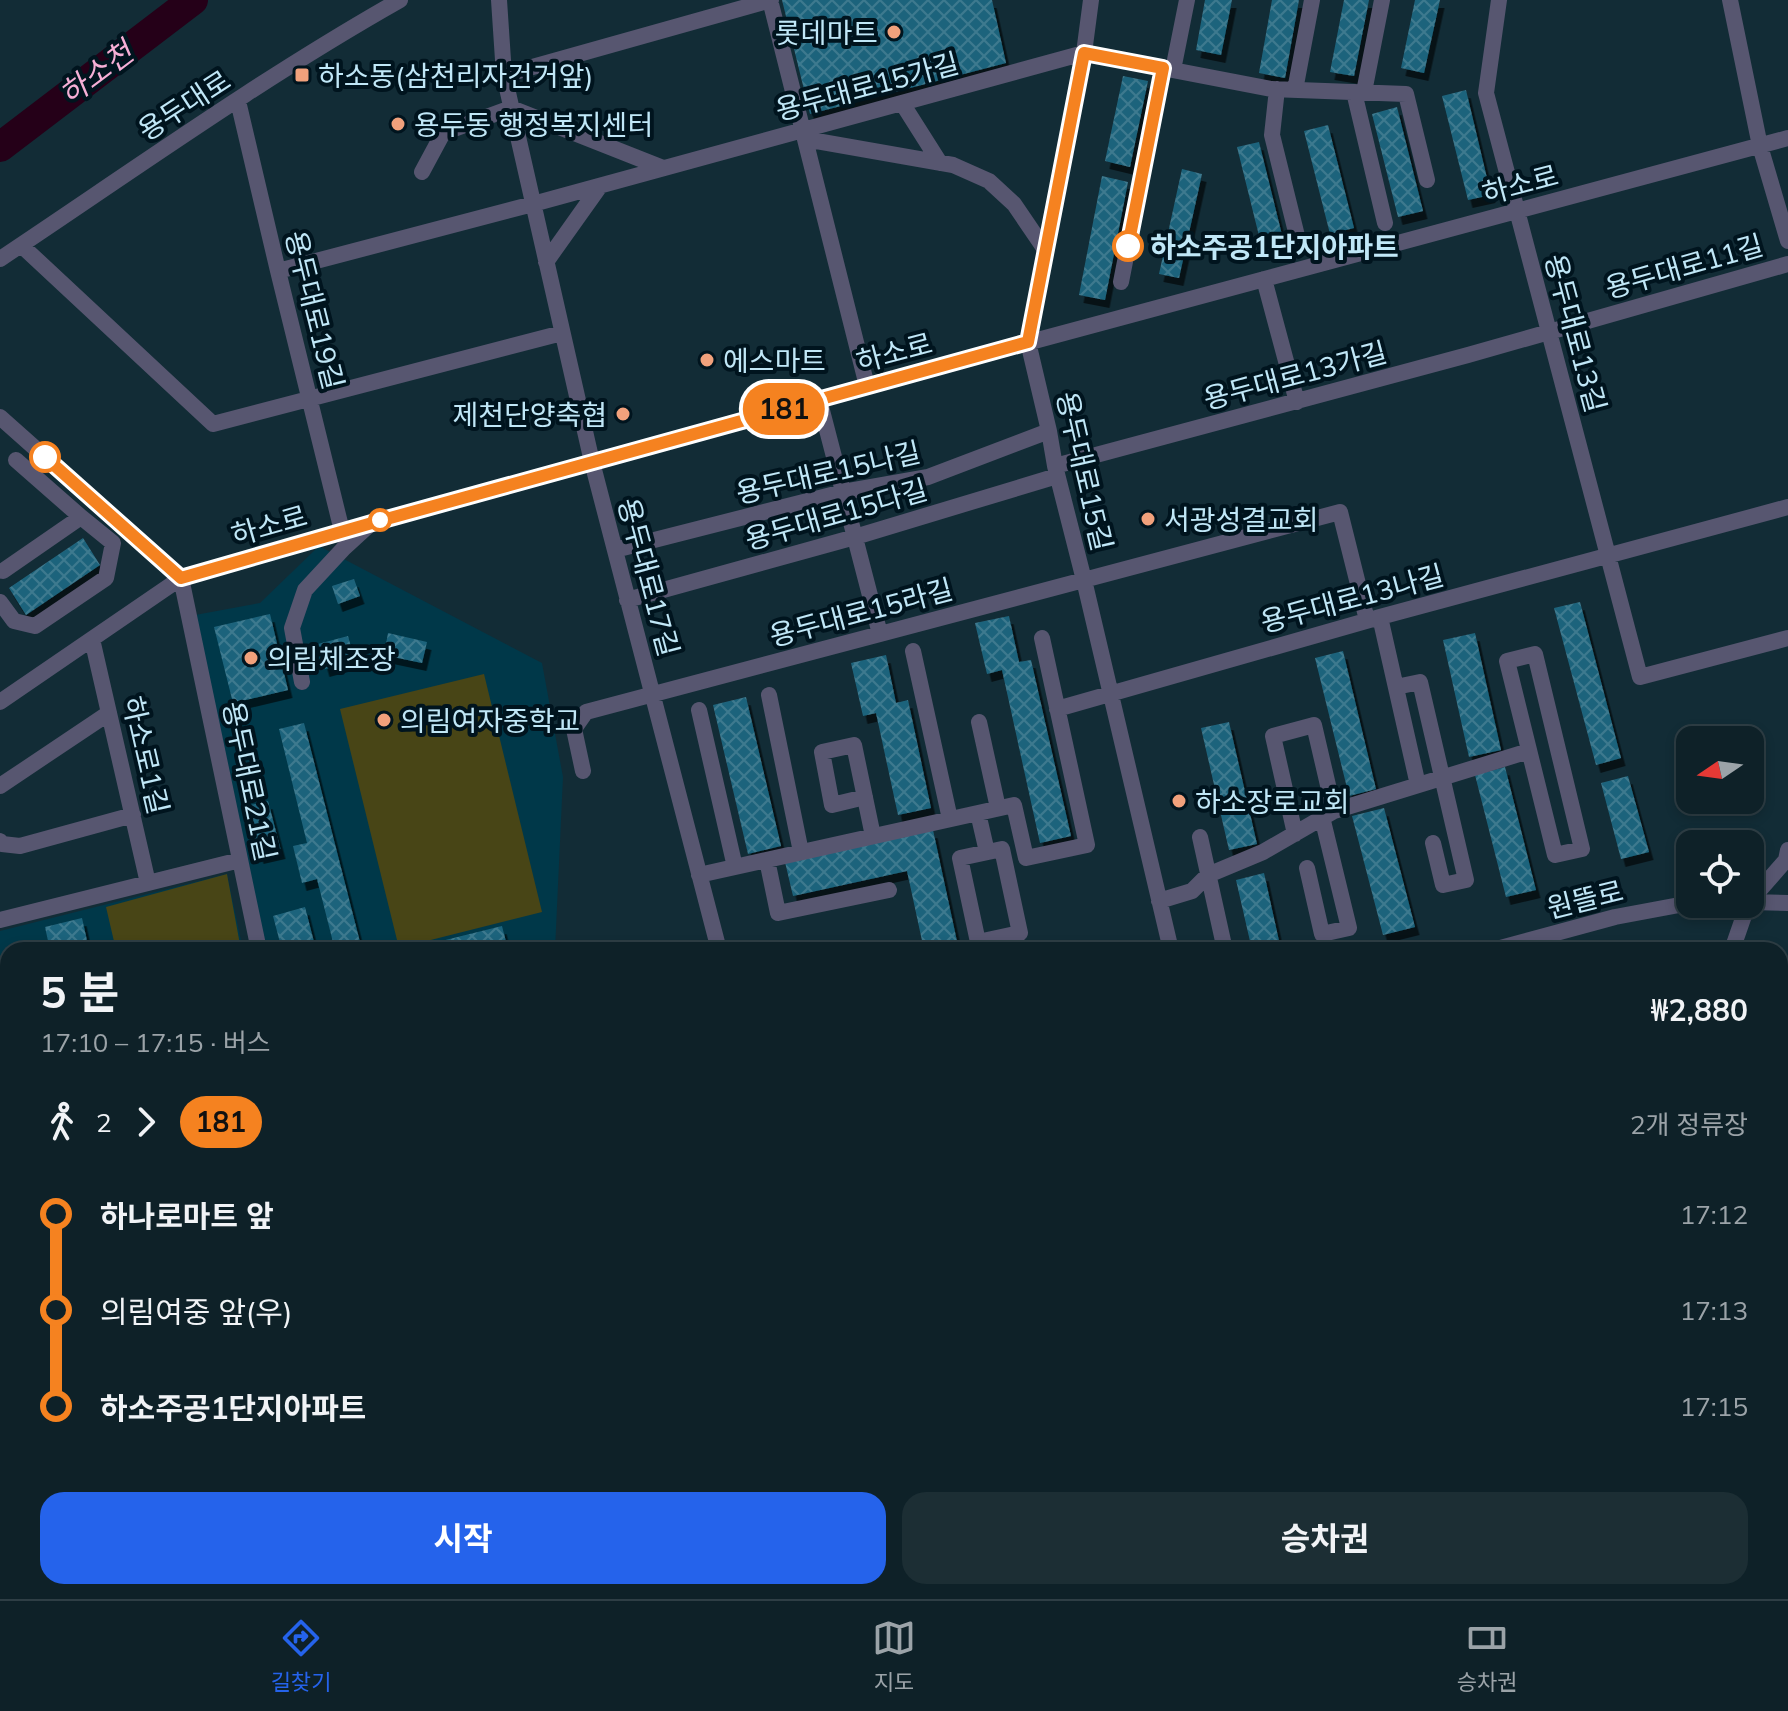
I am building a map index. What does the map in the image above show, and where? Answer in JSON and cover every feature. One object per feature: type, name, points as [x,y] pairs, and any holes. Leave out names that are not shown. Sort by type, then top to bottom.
[{"type":"street","name":"용두대로","points":[[0,259],[238,101],[400,0]]},
{"type":"street","name":"용두대로17길","points":[[499,0],[504,75],[562,333],[627,600],[717,942]]},
{"type":"street","points":[[504,75],[770,0],[867,386]]},
{"type":"street","name":"용두대로15길","points":[[1091,0],[1084,53],[1028,342],[1169,942]]},
{"type":"street","points":[[1121,282],[1168,69],[1187,0]]},
{"type":"street","points":[[1295,90],[1312,0]]},
{"type":"street","points":[[1382,0],[1359,92],[1385,223]]},
{"type":"street","name":"용두대로13길","points":[[1499,0],[1486,93],[1640,677],[1788,638]]},
{"type":"street","name":"용두대로11길","points":[[1730,0],[1760,146],[1788,241]]},
{"type":"street","points":[[1084,53],[1277,89],[1406,94],[1427,180]]},
{"type":"street","name":"용두대로15가길","points":[[278,271],[663,168],[804,135],[902,103],[1084,53]]},
{"type":"street","points":[[1277,89],[1272,135],[1297,236]]},
{"type":"street","name":"용두대로19길","points":[[238,101],[342,531]]},
{"type":"street","points":[[902,103],[940,163]]},
{"type":"street","points":[[422,172],[443,133],[511,108],[663,168]]},
{"type":"street","points":[[804,135],[953,165],[989,181],[1014,204],[1046,251]]},
{"type":"street","name":"하소로","points":[[0,702],[181,578],[819,399],[1788,138]]},
{"type":"street","points":[[546,262],[600,186]]},
{"type":"street","points":[[21,245],[213,424],[562,333]]},
{"type":"street","name":"용두대로11길","points":[[1549,332],[1788,264]]},
{"type":"street","points":[[1264,279],[1297,402]]},
{"type":"street","name":"용두대로13가길","points":[[1056,471],[1549,332]]},
{"type":"street","points":[[819,399],[880,634]]},
{"type":"street","points":[[0,417],[181,578]]},
{"type":"street","name":"용두대로15나길","points":[[615,550],[843,492],[928,477],[1049,431]]},
{"type":"street","points":[[0,602],[14,621],[35,626],[106,578],[113,543],[16,460]]},
{"type":"street","name":"용두대로15다길","points":[[627,600],[855,537],[1056,471]]},
{"type":"street","points":[[1608,557],[1788,507]]},
{"type":"street","name":"용두대로15라길","points":[[583,771],[574,729],[586,712],[1340,512],[1373,618]]},
{"type":"street","points":[[0,590],[1,569],[81,517]]},
{"type":"street","points":[[302,682],[292,628],[305,590],[372,523]]},
{"type":"street","name":"용두대로13나길","points":[[1057,709],[1373,618],[1608,557]]},
{"type":"street","name":"용두대로21길","points":[[181,578],[257,942]]},
{"type":"street","points":[[1373,618],[1396,687],[1418,785]]},
{"type":"street","points":[[699,875],[1014,805],[1026,858],[1087,845],[1042,638]]},
{"type":"street","name":"하소로1길","points":[[92,639],[148,883]]},
{"type":"street","points":[[913,651],[950,819]]},
{"type":"street","points":[[1535,654],[1582,849],[1555,855],[1529,751],[1507,661],[1535,654]]},
{"type":"street","points":[[1396,687],[1420,682],[1466,880],[1443,885],[1433,843]]},
{"type":"street","points":[[769,695],[801,852]]},
{"type":"street","points":[[699,710],[735,867]]},
{"type":"street","points":[[0,786],[109,713]]},
{"type":"street","points":[[979,722],[998,808]]},
{"type":"street","points":[[1295,834],[1273,736],[1314,725],[1349,928],[1322,934],[1307,868]]},
{"type":"street","points":[[1159,901],[1192,891],[1208,875],[1263,852],[1328,814],[1529,751]]},
{"type":"street","points":[[865,797],[873,836]]},
{"type":"street","points":[[978,813],[987,852]]},
{"type":"street","points":[[0,841],[2,844],[20,846],[133,815]]},
{"type":"street","points":[[1200,837],[1223,942]]},
{"type":"street","points":[[1002,849],[1020,933],[978,942],[960,858],[987,852],[1002,849]]},
{"type":"street","points":[[1764,885],[1786,860],[1788,850]]},
{"type":"street","points":[[0,920],[240,860]]},
{"type":"street","points":[[767,860],[778,913],[889,890]]},
{"type":"street","points":[[1764,902],[1788,903]]},
{"type":"street","name":"원뜰로","points":[[1523,942],[1615,917],[1676,906]]},
{"type":"street","points":[[1735,942],[1743,918]]},
{"type":"shaded area","name":"의림여자중학교","points":[[319,546],[542,663],[563,777],[555,942],[258,942],[195,615],[260,603]]},
{"type":"shaded area","points":[[227,874],[241,942],[0,942],[0,931]]},
{"type":"green space","points":[[484,674],[542,912],[423,942],[398,942],[340,709]]},
{"type":"green space","points":[[227,874],[240,942],[114,942],[106,907]]},
{"type":"building","name":"롯데마트","points":[[782,0],[992,0],[1006,63],[810,114]]},
{"type":"building","points":[[1205,0],[1232,0],[1221,55],[1196,50]]},
{"type":"building","points":[[1272,0],[1299,0],[1285,78],[1259,73]]},
{"type":"building","points":[[1344,0],[1369,0],[1354,76],[1330,72]]},
{"type":"building","points":[[1415,0],[1440,0],[1424,73],[1401,68]]},
{"type":"building","points":[[1123,76],[1148,81],[1130,167],[1105,161]]},
{"type":"building","points":[[1466,90],[1491,195],[1468,200],[1442,96]]},
{"type":"building","points":[[1397,107],[1423,211],[1398,217],[1372,114]]},
{"type":"building","points":[[1328,125],[1354,228],[1330,234],[1304,131]]},
{"type":"building","points":[[1259,142],[1285,247],[1263,252],[1237,147]]},
{"type":"building","points":[[1182,169],[1202,174],[1179,278],[1159,274]]},
{"type":"building","points":[[1102,176],[1128,182],[1105,300],[1079,295]]},
{"type":"building","points":[[83,538],[100,565],[26,615],[9,588]]},
{"type":"building","points":[[354,579],[360,596],[338,604],[332,586]]},
{"type":"building","points":[[1580,602],[1621,758],[1596,765],[1554,608]]},
{"type":"building","name":"의림체조장","points":[[270,614],[288,690],[233,703],[214,627]]},
{"type":"building","points":[[1009,616],[1019,662],[1031,660],[1071,836],[1040,843],[1002,670],[987,674],[975,623]]},
{"type":"building","points":[[388,633],[427,642],[422,663],[384,655]]},
{"type":"building","points":[[1475,633],[1501,750],[1469,757],[1443,640]]},
{"type":"building","points":[[348,636],[355,661],[325,669],[318,644]]},
{"type":"building","points":[[1343,651],[1376,789],[1349,796],[1315,658]]},
{"type":"building","points":[[886,655],[896,703],[908,700],[931,808],[898,815],[876,713],[863,716],[851,663]]},
{"type":"building","points":[[746,697],[781,846],[748,854],[713,705]]},
{"type":"building","points":[[1229,722],[1257,844],[1229,850],[1201,728]]},
{"type":"building","points":[[304,723],[360,942],[333,942],[317,879],[302,883],[293,846],[307,843],[279,729]]},
{"type":"building","points":[[1505,767],[1536,890],[1506,897],[1475,775]]},
{"type":"building","points":[[1628,776],[1649,852],[1621,859],[1601,783]]},
{"type":"building","points":[[268,801],[281,851],[259,856],[247,806]]},
{"type":"building","points":[[1384,808],[1415,927],[1383,935],[1352,816]]},
{"type":"building","points":[[933,830],[957,942],[922,942],[907,871],[793,896],[785,862]]},
{"type":"building","points":[[1264,873],[1279,942],[1250,942],[1236,880]]},
{"type":"building","points":[[305,907],[314,942],[280,942],[273,916]]},
{"type":"building","points":[[82,918],[87,942],[48,942],[45,927]]},
{"type":"building","points":[[502,926],[506,942],[437,942]]},
{"type":"waterway","name":"하소천","points":[[0,147],[193,0]]},
{"type":"bus line","name":"181","points":[[45,457],[181,578],[1028,342],[1084,53],[1163,68],[1128,246]]},
{"type":"place","name":"롯데마트","points":[[894,32]]},
{"type":"place","name":"하소동(삼천리자건거앞)","points":[[302,75]]},
{"type":"place","name":"용두동 행정복지센터","points":[[398,124]]},
{"type":"place","name":"하소주공1단지아파트","points":[[1128,246]]},
{"type":"place","name":"에스마트","points":[[707,360]]},
{"type":"place","name":"제천단양축협","points":[[623,414]]},
{"type":"place","name":"서광성결교회","points":[[1148,519]]},
{"type":"place","name":"의림체조장","points":[[251,658]]},
{"type":"place","name":"의림여자중학교","points":[[384,720]]},
{"type":"place","name":"하소장로교회","points":[[1179,801]]}]
